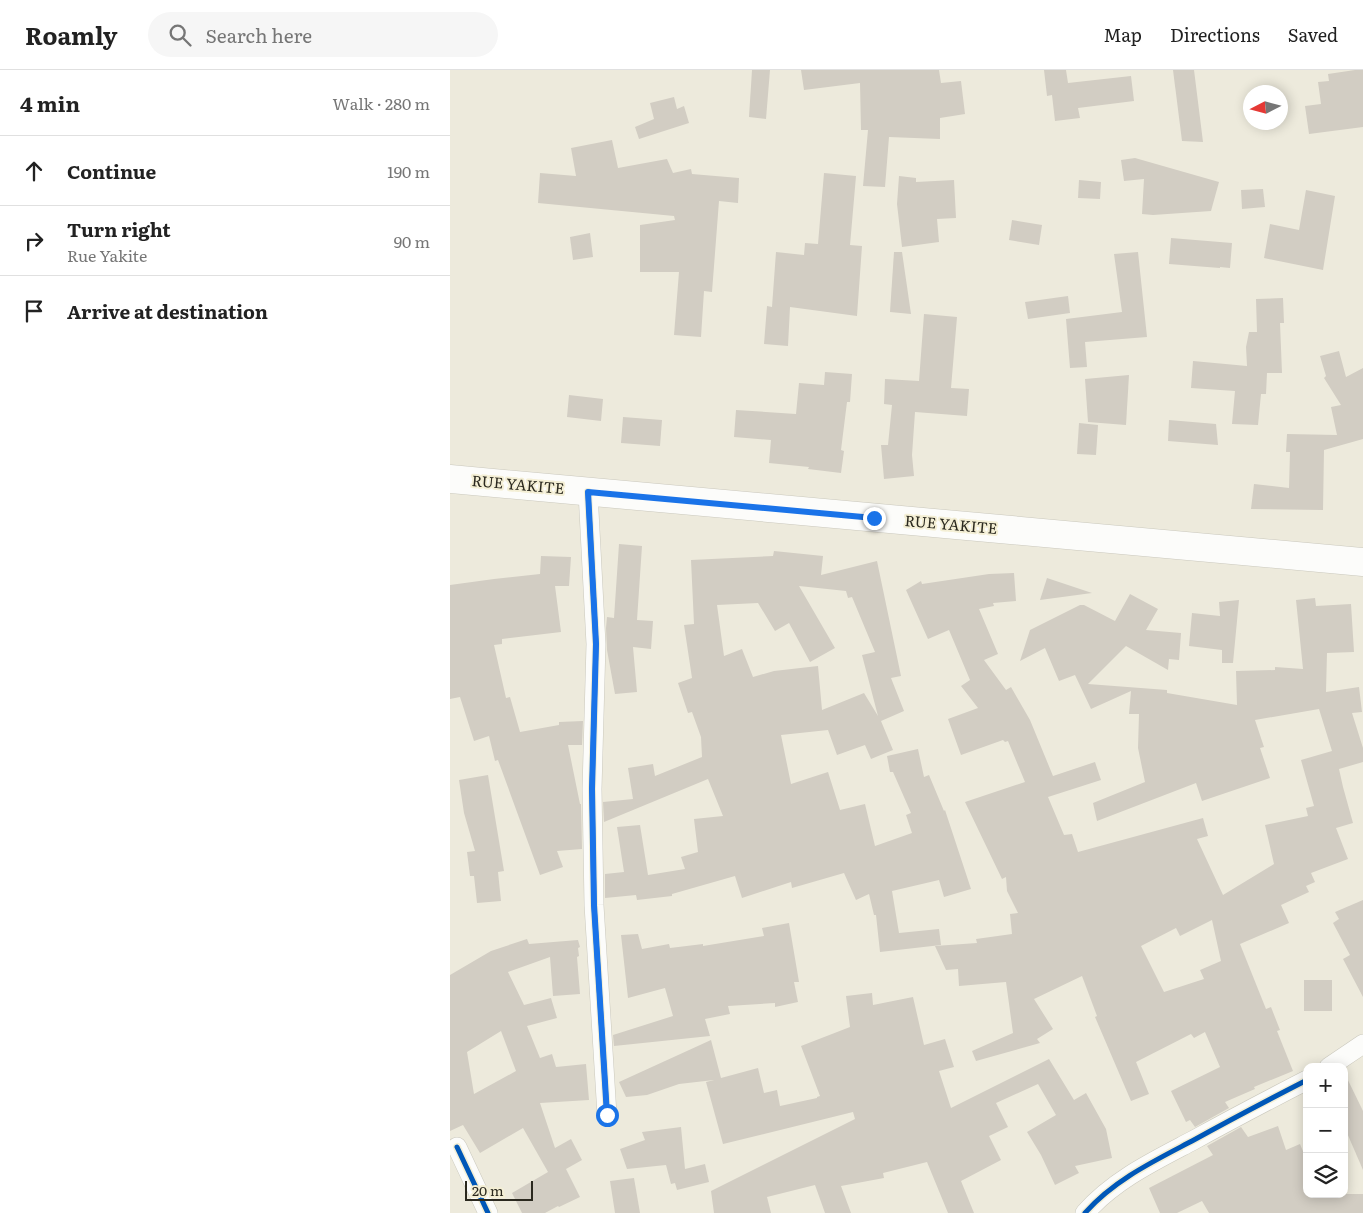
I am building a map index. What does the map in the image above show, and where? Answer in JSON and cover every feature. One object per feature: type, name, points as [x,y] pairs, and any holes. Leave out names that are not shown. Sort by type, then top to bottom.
[{"type":"main road","name":"RUE YAKITE","points":[[450,479],[1363,562]]},
{"type":"street","points":[[588,492],[596,644],[592,789],[594,905],[607,1115]]},
{"type":"street","points":[[1335,1063],[1363,1044]]},
{"type":"street","points":[[1085,1213],[1092,1204],[1115,1185],[1150,1164],[1303,1082]]},
{"type":"street","points":[[457,1147],[488,1213]]},
{"type":"building","points":[[752,70],[770,70],[766,119],[749,117]]},
{"type":"building","points":[[801,70],[939,70],[941,83],[961,81],[965,114],[940,118],[940,139],[889,137],[885,187],[863,186],[868,130],[861,130],[860,83],[804,90]]},
{"type":"building","points":[[1044,70],[1066,70],[1068,83],[1131,76],[1134,101],[1078,108],[1080,118],[1055,121],[1052,95],[1047,96]]},
{"type":"building","points":[[1173,70],[1194,70],[1203,142],[1182,141]]},
{"type":"building","points":[[1363,70],[1363,127],[1309,134],[1305,106],[1321,104],[1318,82],[1329,81],[1328,74]]},
{"type":"building","points":[[674,97],[677,109],[684,106],[689,123],[639,139],[635,127],[654,119],[650,103]]},
{"type":"building","points":[[612,140],[618,168],[667,159],[673,173],[691,169],[692,174],[739,178],[738,203],[719,201],[712,292],[704,291],[701,337],[674,335],[679,272],[640,272],[640,225],[675,220],[674,216],[538,203],[540,173],[576,176],[571,148]]},
{"type":"building","points":[[1135,158],[1219,182],[1211,211],[1142,214],[1144,179],[1124,181],[1121,160]]},
{"type":"building","points":[[824,173],[856,176],[850,245],[862,246],[857,316],[790,307],[788,346],[764,344],[767,306],[772,307],[776,252],[804,255],[805,243],[818,244]]},
{"type":"building","points":[[899,176],[916,178],[916,182],[954,180],[956,218],[937,219],[939,242],[902,247],[897,204]]},
{"type":"building","points":[[1079,180],[1101,182],[1100,199],[1078,198]]},
{"type":"building","points":[[1263,189],[1265,207],[1242,209],[1241,190]]},
{"type":"building","points":[[1306,190],[1335,196],[1323,270],[1264,258],[1270,224],[1299,230]]},
{"type":"building","points":[[1012,220],[1042,225],[1039,245],[1009,240]]},
{"type":"building","points":[[590,233],[593,257],[573,260],[570,237]]},
{"type":"building","points":[[1171,238],[1232,243],[1230,268],[1169,264]]},
{"type":"building","points":[[894,252],[902,252],[911,314],[890,312]]},
{"type":"building","points":[[1138,252],[1147,337],[1085,342],[1087,367],[1070,368],[1066,319],[1122,312],[1114,254]]},
{"type":"building","points":[[1068,296],[1070,313],[1028,319],[1025,302]]},
{"type":"building","points":[[1283,298],[1284,323],[1280,323],[1282,373],[1267,373],[1266,394],[1261,394],[1258,425],[1232,424],[1235,391],[1191,388],[1193,361],[1247,366],[1246,347],[1249,332],[1257,332],[1256,299]]},
{"type":"building","points":[[924,314],[957,317],[951,388],[969,389],[967,416],[915,412],[912,455],[914,476],[884,479],[881,445],[888,445],[892,405],[884,404],[885,379],[919,381]]},
{"type":"building","points":[[1339,351],[1346,377],[1363,368],[1363,439],[1324,450],[1323,510],[1251,509],[1254,484],[1289,488],[1290,452],[1286,452],[1287,434],[1337,435],[1331,407],[1341,405],[1324,378],[1326,376],[1320,356]]},
{"type":"building","points":[[825,372],[852,374],[850,402],[847,402],[841,450],[844,451],[841,473],[808,469],[809,467],[769,463],[771,440],[734,437],[736,410],[796,414],[799,383],[824,385]]},
{"type":"building","points":[[1129,375],[1126,425],[1088,422],[1085,379]]},
{"type":"building","points":[[569,395],[603,399],[601,421],[567,417]]},
{"type":"building","points":[[623,417],[662,420],[660,446],[621,443]]},
{"type":"building","points":[[1169,420],[1216,424],[1218,445],[1168,441]]},
{"type":"building","points":[[1079,423],[1098,425],[1096,455],[1077,454]]},
{"type":"building","points":[[619,544],[642,546],[637,620],[653,621],[651,649],[633,647],[637,692],[615,694],[607,650],[606,628],[607,617],[614,618]]},
{"type":"building","points":[[774,551],[823,556],[821,575],[877,561],[901,676],[891,678],[904,711],[881,721],[893,750],[871,759],[865,745],[837,755],[828,730],[781,735],[791,784],[828,772],[840,810],[865,804],[875,846],[912,833],[906,815],[911,813],[893,772],[890,772],[887,756],[918,749],[924,777],[929,775],[945,810],[971,889],[944,897],[939,880],[892,891],[899,933],[939,929],[941,945],[880,952],[876,915],[874,915],[869,894],[856,900],[844,873],[792,888],[791,882],[742,898],[735,876],[672,894],[672,896],[637,900],[636,895],[605,898],[605,874],[624,872],[617,827],[640,825],[648,875],[685,869],[681,857],[698,852],[694,819],[723,816],[708,779],[604,822],[603,802],[633,799],[628,768],[653,764],[655,776],[702,757],[701,737],[692,712],[688,713],[678,683],[692,678],[684,625],[694,624],[691,560],[773,556]],"holes":[[[799,586],[846,591],[848,598],[852,597],[875,652],[862,655],[878,716],[864,693],[822,710],[818,666],[774,671],[753,677],[742,649],[724,656],[717,605],[758,603],[775,631],[789,623],[810,662],[835,648]]]},
{"type":"building","points":[[541,556],[571,557],[569,586],[555,586],[561,632],[502,639],[502,644],[494,645],[506,698],[510,697],[520,732],[559,725],[559,722],[583,721],[582,745],[568,745],[581,804],[582,849],[557,851],[563,867],[540,875],[498,760],[495,761],[489,736],[474,741],[460,697],[450,699],[450,585],[540,574]]},
{"type":"building","points":[[1014,573],[1016,601],[993,603],[994,606],[979,609],[998,654],[984,660],[1006,690],[1011,687],[1030,720],[1053,776],[1095,762],[1101,780],[1048,797],[1064,835],[1072,834],[1078,852],[1203,818],[1208,836],[1197,839],[1223,895],[1274,864],[1265,825],[1308,816],[1306,808],[1314,806],[1301,760],[1332,751],[1319,709],[1255,720],[1264,747],[1260,748],[1270,778],[1202,801],[1196,783],[1097,821],[1093,803],[1145,782],[1138,748],[1139,714],[1129,714],[1131,691],[1091,709],[1075,675],[1059,681],[1045,648],[1020,661],[1030,630],[1080,605],[1084,605],[1115,621],[1130,594],[1158,609],[1146,630],[1181,633],[1179,660],[1169,659],[1168,670],[1126,646],[1088,684],[1167,690],[1167,693],[1237,705],[1236,671],[1275,670],[1275,667],[1303,669],[1296,600],[1315,598],[1316,606],[1351,604],[1354,652],[1327,653],[1326,692],[1359,687],[1362,712],[1352,713],[1363,748],[1363,762],[1339,769],[1353,823],[1336,828],[1348,859],[1311,873],[1315,882],[1306,886],[1309,892],[1281,905],[1289,923],[1240,944],[1266,1009],[1271,1007],[1280,1030],[1277,1031],[1293,1071],[1254,1087],[1255,1089],[1225,1102],[1229,1108],[1195,1127],[1190,1120],[1186,1122],[1171,1091],[1220,1067],[1205,1032],[1194,1038],[1191,1034],[1136,1062],[1149,1094],[1131,1101],[1095,1017],[1097,1016],[1082,976],[1034,999],[1053,1029],[1037,1039],[1040,1043],[976,1061],[972,1051],[1013,1033],[1006,982],[959,986],[958,969],[946,970],[935,946],[977,943],[976,939],[1012,934],[1010,914],[1018,913],[1007,891],[1006,877],[1002,879],[965,802],[1025,782],[1008,741],[1005,742],[1003,740],[961,755],[948,719],[978,708],[961,686],[970,680],[949,630],[928,639],[906,590],[921,581],[922,584],[989,574]],"holes":[[[1212,920],[1221,961],[1200,970],[1204,979],[1164,992],[1141,946],[1176,928],[1180,936]]]},
{"type":"building","points":[[1047,578],[1092,593],[1040,600]]},
{"type":"building","points":[[1239,600],[1233,663],[1222,663],[1222,650],[1189,646],[1192,613],[1220,616],[1219,602]]},
{"type":"building","points":[[488,775],[504,871],[498,872],[501,901],[477,903],[474,876],[470,876],[467,852],[475,851],[464,813],[459,780]]},
{"type":"building","points":[[1363,900],[1363,997],[1343,959],[1350,955],[1333,923],[1339,919],[1335,912]]},
{"type":"building","points":[[789,923],[799,982],[794,982],[798,1002],[775,1007],[775,1003],[728,1006],[730,1014],[705,1019],[710,1036],[614,1046],[613,1035],[673,1016],[665,988],[628,998],[621,935],[638,934],[642,949],[669,944],[670,948],[703,944],[703,946],[764,936],[762,928]]},
{"type":"building","points":[[527,939],[529,944],[578,940],[580,947],[578,948],[579,956],[577,957],[580,994],[553,996],[550,957],[508,972],[524,1005],[551,998],[557,1018],[527,1026],[540,1058],[552,1054],[556,1067],[586,1064],[589,1100],[540,1103],[555,1148],[571,1139],[582,1160],[566,1169],[580,1197],[545,1213],[522,1213],[512,1193],[548,1172],[523,1128],[480,1153],[463,1125],[450,1131],[450,975],[491,951]],"holes":[[[501,1031],[516,1071],[474,1094],[467,1052]]]},
{"type":"building","points":[[1304,980],[1332,980],[1332,1011],[1304,1011]]},
{"type":"building","points":[[872,993],[873,1005],[913,997],[924,1045],[945,1039],[954,1067],[939,1071],[951,1108],[1049,1059],[1074,1100],[1086,1093],[1106,1129],[1112,1158],[1075,1166],[1079,1173],[1055,1185],[1041,1155],[1027,1132],[1056,1115],[1038,1084],[996,1103],[1008,1127],[989,1136],[1001,1160],[961,1181],[974,1213],[948,1213],[927,1162],[883,1173],[884,1178],[841,1186],[851,1213],[825,1213],[815,1185],[767,1197],[771,1213],[714,1213],[711,1191],[855,1119],[853,1112],[723,1144],[706,1082],[714,1080],[679,1084],[647,1095],[626,1097],[619,1082],[711,1040],[721,1078],[758,1068],[764,1093],[777,1090],[780,1106],[817,1098],[820,1096],[801,1046],[850,1027],[846,996]]},
{"type":"building","points":[[1348,1080],[1363,1111],[1363,1170],[1348,1135]]},
{"type":"building","points":[[1278,1126],[1286,1150],[1300,1144],[1303,1151],[1303,1198],[1348,1198],[1348,1194],[1363,1194],[1363,1213],[1209,1213],[1202,1201],[1177,1213],[1160,1213],[1149,1188],[1213,1155],[1207,1146],[1241,1127],[1248,1137]]},
{"type":"building","points":[[681,1127],[685,1169],[705,1164],[709,1182],[677,1190],[675,1183],[671,1184],[666,1165],[627,1169],[620,1149],[645,1140],[642,1132]]},
{"type":"building","points":[[634,1178],[640,1213],[615,1213],[610,1181]]},
{"type":"cycle path","points":[[588,492],[596,644],[592,789],[594,905],[607,1115]]},
{"type":"cycle path","points":[[1085,1213],[1096,1201],[1135,1172],[1303,1082]]},
{"type":"cycle path","points":[[457,1147],[488,1213]]},
{"type":"route","points":[[607,1115],[594,905],[592,789],[596,644],[588,492],[874,518]]}]
